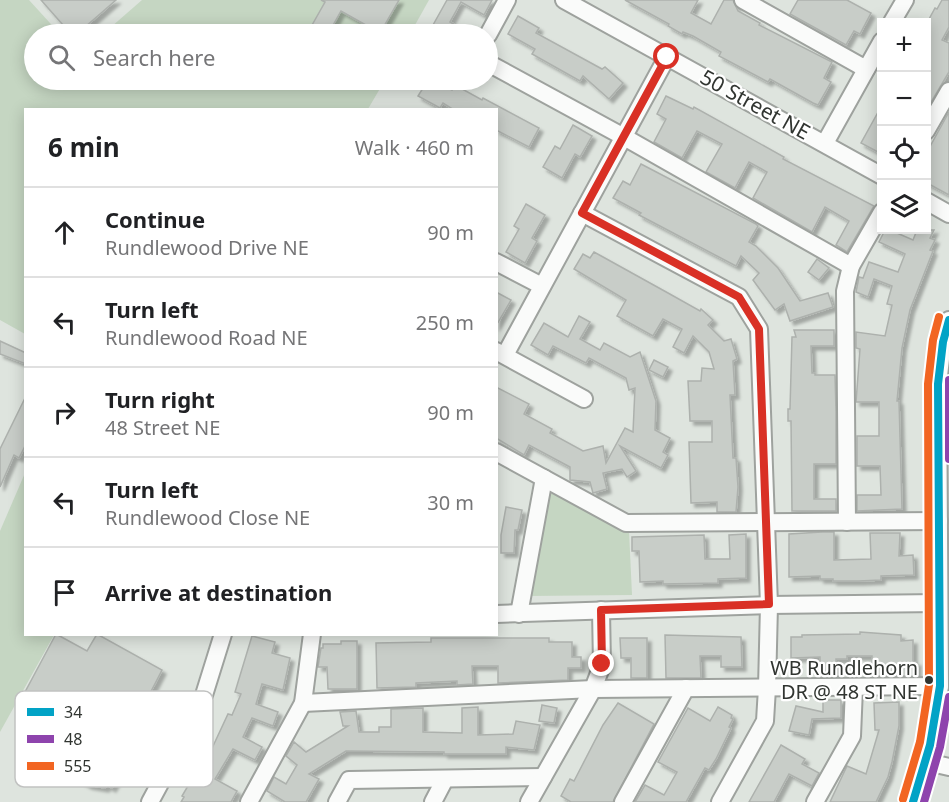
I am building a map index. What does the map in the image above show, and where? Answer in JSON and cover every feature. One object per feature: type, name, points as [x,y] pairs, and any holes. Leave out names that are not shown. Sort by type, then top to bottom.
[{"type":"street","points":[[494,24],[507,0]]},
{"type":"street","name":"50 Street NE","points":[[564,0],[877,173]]},
{"type":"street","points":[[742,0],[866,69]]},
{"type":"street","points":[[894,18],[904,0]]},
{"type":"street","points":[[825,143],[877,50]]},
{"type":"street","points":[[584,399],[501,353],[542,286],[667,57]]},
{"type":"street","points":[[498,68],[851,266]]},
{"type":"street","points":[[930,126],[949,91]]},
{"type":"street","points":[[931,203],[949,214]]},
{"type":"street","points":[[582,213],[739,297],[759,329],[769,604],[765,721],[720,802]]},
{"type":"street","points":[[847,522],[845,291],[851,266],[877,221]]},
{"type":"street","points":[[498,263],[542,286]]},
{"type":"street","points":[[913,802],[927,762],[940,686],[939,521],[944,438],[938,384],[943,342],[949,320]]},
{"type":"street","points":[[498,453],[626,523],[939,521]]},
{"type":"street","points":[[519,614],[544,478]]},
{"type":"street","points":[[498,614],[769,604],[939,603]]},
{"type":"street","points":[[529,802],[593,689],[602,664],[601,610]]},
{"type":"street","points":[[205,691],[222,636]]},
{"type":"street","points":[[249,802],[303,703],[312,636]]},
{"type":"street","points":[[303,703],[593,689],[940,686]]},
{"type":"street","points":[[623,802],[686,688]]},
{"type":"street","points":[[815,802],[852,736],[854,688]]},
{"type":"street","points":[[927,762],[949,767]]},
{"type":"street","points":[[337,802],[349,780],[543,777]]},
{"type":"street","points":[[433,802],[445,779]]},
{"type":"street","points":[[150,802],[158,787]]},
{"type":"green space","points":[[0,0],[29,0],[51,24],[24,24],[24,90],[379,90],[369,108],[24,108],[24,333],[0,320]]},
{"type":"green space","points":[[142,0],[429,0],[416,24],[114,24]]},
{"type":"green space","points":[[24,475],[24,636],[53,636],[23,691],[15,691],[15,705],[0,732],[0,531]]},
{"type":"green space","points":[[545,494],[553,494],[629,531],[632,595],[528,596]]},
{"type":"building","points":[[41,0],[116,0],[88,24],[62,24]]},
{"type":"building","points":[[321,0],[399,0],[385,24],[364,24],[341,11],[334,24],[313,24],[325,2]]},
{"type":"building","points":[[447,0],[492,0],[484,15],[461,2],[450,22],[454,24],[434,24]]},
{"type":"building","points":[[625,0],[698,0],[691,13],[711,24],[724,0],[733,0],[738,11],[760,23],[759,25],[832,62],[824,78],[831,82],[818,105],[770,79],[768,82],[719,56],[721,52],[693,36],[683,32],[682,34],[668,26],[669,24]]},
{"type":"building","points":[[798,0],[847,0],[871,13],[860,34],[854,31],[846,45],[790,14]]},
{"type":"building","points":[[942,0],[949,0],[949,27],[942,40],[949,43],[949,72],[931,102],[930,18],[935,8],[937,9]]},
{"type":"building","points":[[518,16],[539,28],[536,33],[602,69],[605,67],[623,83],[609,99],[583,76],[580,81],[532,54],[535,49],[508,34]]},
{"type":"building","points":[[422,90],[464,90],[539,128],[529,147],[498,131],[498,108],[451,108],[443,103],[440,108],[418,96]]},
{"type":"building","points":[[666,96],[693,109],[694,107],[784,157],[783,159],[874,206],[847,252],[836,245],[849,221],[825,207],[812,232],[753,198],[767,172],[749,162],[735,188],[706,172],[722,144],[697,131],[682,158],[654,142],[666,119],[657,114]]},
{"type":"building","points":[[949,112],[949,195],[931,185],[931,145]]},
{"type":"building","points":[[877,114],[877,151],[861,143]]},
{"type":"building","points":[[573,125],[592,136],[580,157],[575,154],[562,178],[543,167],[555,146],[560,149]]},
{"type":"building","points":[[641,164],[756,224],[758,226],[749,242],[778,268],[800,301],[828,293],[833,307],[790,321],[784,304],[775,310],[753,280],[759,273],[741,256],[736,266],[639,215],[641,213],[613,198],[623,181],[630,185]]},
{"type":"building","points":[[526,204],[545,215],[532,238],[537,241],[525,263],[506,252],[519,229],[514,226]]},
{"type":"building","points":[[931,230],[934,230],[930,238],[935,240],[930,250],[933,251],[910,310],[902,348],[897,401],[899,401],[902,509],[857,511],[857,495],[881,495],[880,466],[857,466],[857,436],[879,436],[879,402],[856,402],[860,349],[856,348],[856,332],[885,336],[892,305],[887,304],[892,286],[874,279],[868,297],[856,292],[859,277],[863,278],[869,262],[898,272],[905,254],[879,242],[883,234],[899,234],[913,240],[915,234],[931,234]]},
{"type":"building","points":[[594,252],[700,311],[701,309],[713,320],[708,325],[724,341],[731,339],[737,359],[733,361],[735,395],[730,395],[733,458],[736,458],[738,487],[736,512],[717,512],[717,502],[691,503],[689,442],[712,442],[712,421],[690,421],[688,381],[701,381],[702,368],[714,369],[709,352],[693,336],[684,353],[673,347],[682,329],[663,319],[653,336],[617,316],[626,300],[574,269],[583,254],[590,258]]},
{"type":"building","points":[[817,259],[829,268],[819,280],[808,272]]},
{"type":"building","points":[[498,293],[511,300],[498,323]]},
{"type":"building","points":[[579,316],[590,322],[580,339],[600,350],[604,343],[630,357],[640,352],[656,401],[655,430],[670,438],[663,452],[668,455],[661,468],[620,446],[636,471],[627,477],[622,469],[603,473],[607,489],[593,493],[590,482],[570,480],[570,467],[529,445],[524,455],[498,439],[498,388],[529,404],[524,414],[552,429],[550,433],[583,451],[603,446],[606,463],[625,428],[633,432],[635,388],[629,390],[626,378],[589,358],[586,363],[553,346],[548,355],[531,345],[544,323],[568,337]]},
{"type":"building","points":[[794,330],[834,330],[834,346],[811,346],[812,373],[835,375],[836,411],[836,464],[814,464],[814,499],[836,499],[836,511],[792,511],[791,421],[788,421],[788,409],[790,409],[792,337],[796,337]]},
{"type":"building","points":[[0,341],[24,352],[24,363],[0,354]]},
{"type":"building","points":[[654,360],[668,367],[663,377],[649,370]]},
{"type":"building","points":[[24,400],[24,448],[19,458],[14,455],[0,487],[0,449]]},
{"type":"building","points":[[506,507],[522,510],[518,530],[515,530],[514,553],[501,553],[501,535]]},
{"type":"building","points":[[834,532],[834,560],[871,559],[870,533],[900,533],[899,556],[913,555],[914,575],[881,576],[881,580],[859,581],[833,581],[833,579],[820,579],[820,576],[789,577],[789,534]]},
{"type":"building","points":[[746,534],[746,578],[718,579],[718,583],[640,582],[639,551],[632,551],[632,537],[704,535],[705,559],[730,559],[729,535]]},
{"type":"building","points":[[860,632],[901,635],[901,641],[913,640],[913,662],[917,662],[917,676],[872,676],[872,656],[847,656],[847,659],[836,659],[836,676],[820,677],[820,657],[791,658],[791,637],[860,634]]},
{"type":"building","points":[[665,635],[741,637],[742,667],[721,667],[721,656],[700,656],[701,678],[666,678]]},
{"type":"building","points":[[55,636],[60,636],[87,651],[96,636],[101,636],[162,670],[151,691],[26,691]]},
{"type":"building","points":[[252,636],[275,642],[272,653],[290,658],[283,690],[262,684],[256,704],[278,712],[273,726],[252,718],[243,737],[262,747],[255,760],[233,749],[215,779],[237,791],[231,802],[181,802],[187,787],[213,787],[213,746],[228,714],[232,715],[241,694],[235,692]]},
{"type":"building","points":[[431,638],[549,638],[549,642],[572,642],[572,657],[581,657],[581,668],[568,668],[568,680],[498,683],[498,666],[472,666],[473,684],[457,685],[457,681],[416,683],[416,687],[377,688],[376,643],[431,642]]},
{"type":"building","points":[[620,638],[647,638],[647,678],[631,678],[631,658],[621,658]]},
{"type":"building","points":[[341,641],[357,641],[357,689],[328,689],[327,667],[318,667],[323,644],[341,644]]},
{"type":"building","points":[[823,700],[841,700],[841,718],[812,719],[809,735],[789,731],[796,706],[823,712]]},
{"type":"building","points":[[899,702],[899,726],[892,762],[888,777],[876,802],[830,802],[847,766],[866,774],[879,730],[875,730],[874,703]]},
{"type":"building","points":[[618,703],[654,724],[613,802],[571,802],[561,796],[570,779],[574,781],[603,725]]},
{"type":"building","points":[[542,705],[557,708],[554,723],[539,721]]},
{"type":"building","points":[[478,707],[478,735],[513,734],[516,721],[540,725],[534,750],[506,747],[506,754],[346,751],[309,774],[319,779],[306,802],[285,802],[267,791],[274,777],[286,784],[297,765],[286,756],[294,742],[306,752],[348,726],[343,726],[340,712],[356,711],[359,732],[379,732],[379,727],[391,727],[391,709],[423,708],[423,732],[462,733],[462,708]]},
{"type":"building","points":[[718,707],[732,715],[733,719],[729,727],[731,728],[716,759],[709,770],[705,768],[686,802],[635,802],[645,785],[664,795],[677,772],[658,762],[688,708],[710,721]]},
{"type":"building","points":[[781,745],[805,759],[802,764],[819,773],[812,786],[789,774],[774,802],[749,802]]},
{"type":"transit line","name":"555","points":[[903,799],[920,742],[929,685],[928,384],[933,340],[939,317]]},
{"type":"transit line","name":"34","points":[[913,802],[930,745],[940,686],[938,384],[943,342],[949,320]]},
{"type":"transit line","name":"48","points":[[949,380],[949,459]]},
{"type":"transit line","name":"48","points":[[924,802],[940,747],[949,697]]},
{"type":"place","name":"WB Rundlehorn DR @ 48 ST NE","points":[[929,680]]},
{"type":"route","points":[[602,664],[601,610],[769,604],[759,329],[739,297],[582,213],[667,57]]}]
